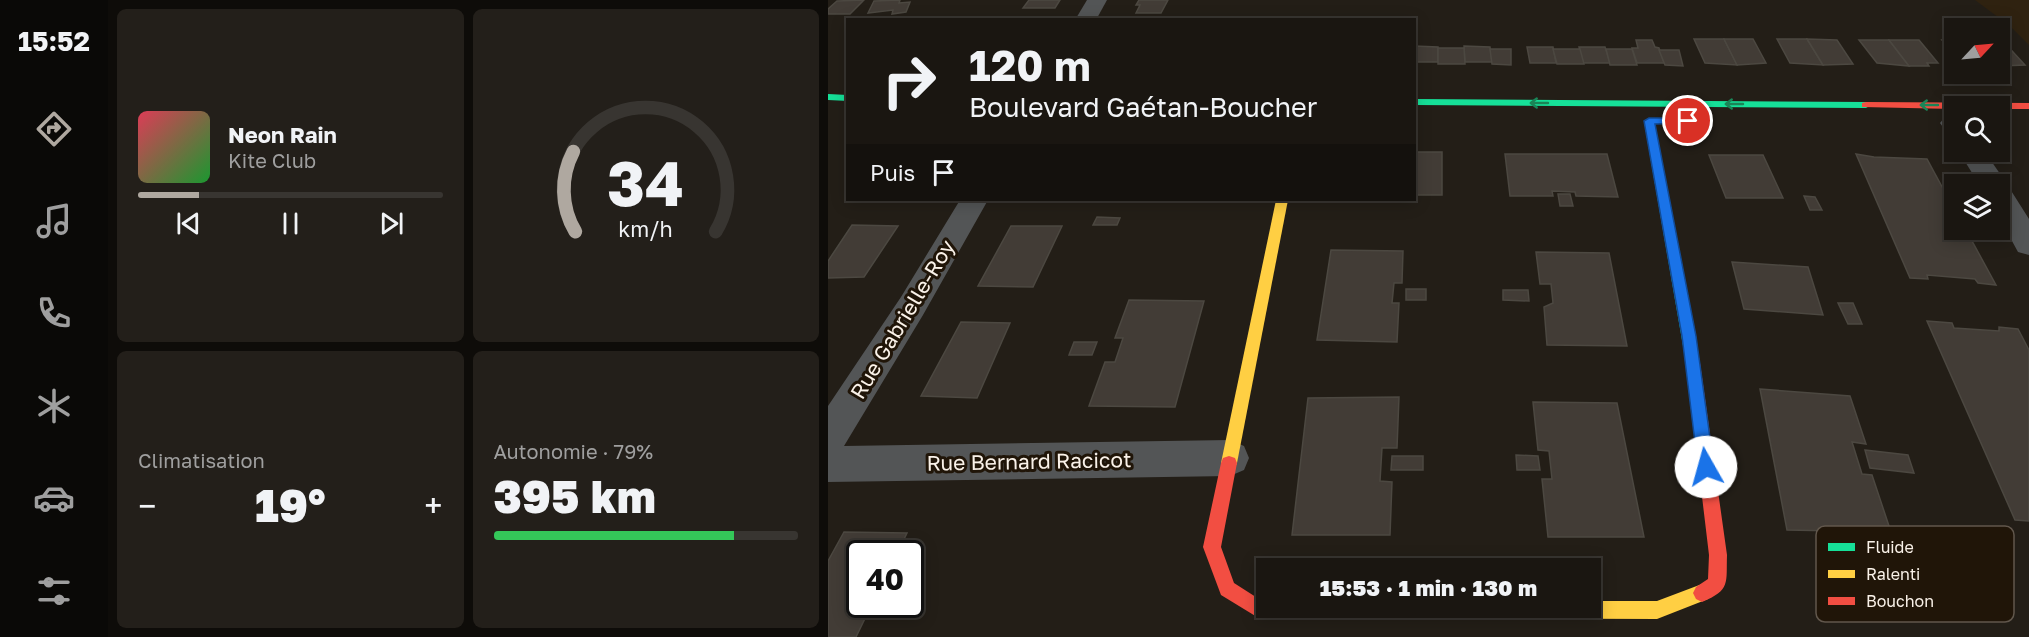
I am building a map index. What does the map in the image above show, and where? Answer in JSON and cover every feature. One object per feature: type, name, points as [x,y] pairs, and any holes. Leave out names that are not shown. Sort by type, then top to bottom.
[{"type":"street","points":[[1086,18],[1097,0]]},
{"type":"street","points":[[828,97],[846,98]]},
{"type":"street","points":[[1416,102],[2029,106]]},
{"type":"street","points":[[1282,201],[1212,547],[1227,589],[1257,608],[1657,610],[1694,598],[1717,584],[1718,555],[1689,336],[1649,121]]},
{"type":"street","name":"Rue Gabrielle-Roy","points":[[828,438],[912,306],[973,201]]},
{"type":"street","points":[[2010,211],[2028,239]]},
{"type":"street","name":"Rue Bernard Racicot","points":[[828,464],[1230,458]]},
{"type":"shaded area","points":[[1975,0],[2029,0],[2029,45],[2010,26],[2010,18],[1999,18]]},
{"type":"building","points":[[864,0],[850,14],[828,14],[828,9],[837,1]]},
{"type":"building","points":[[900,0],[899,3],[910,2],[906,12],[892,14],[893,10],[868,13],[874,1]]},
{"type":"building","points":[[1029,0],[1060,0],[1055,8],[1023,8]]},
{"type":"building","points":[[1139,0],[1168,0],[1161,13],[1136,13],[1140,5],[1136,5]]},
{"type":"building","points":[[1694,39],[1724,39],[1737,65],[1705,63]]},
{"type":"building","points":[[1724,39],[1753,39],[1766,63],[1737,65]]},
{"type":"building","points":[[1777,39],[1807,39],[1823,65],[1790,63]]},
{"type":"building","points":[[1807,39],[1837,40],[1853,64],[1823,65]]},
{"type":"building","points":[[1636,40],[1652,40],[1655,47],[1659,48],[1664,63],[1637,63],[1632,48],[1638,48]]},
{"type":"building","points":[[1859,40],[1889,40],[1909,66],[1877,63]]},
{"type":"building","points":[[1889,40],[1919,40],[1938,63],[1927,63],[1929,66],[1909,66]]},
{"type":"building","points":[[1416,46],[1438,47],[1438,62],[1416,62]]},
{"type":"building","points":[[1464,46],[1490,47],[1492,62],[1465,62]]},
{"type":"building","points":[[1527,47],[1553,47],[1556,63],[1530,63]]},
{"type":"building","points":[[1579,47],[1605,47],[1610,63],[1583,63]]},
{"type":"building","points":[[1438,48],[1464,48],[1465,64],[1438,64]]},
{"type":"building","points":[[1490,49],[1511,49],[1511,65],[1492,64]]},
{"type":"building","points":[[1553,49],[1580,49],[1584,64],[1557,64]]},
{"type":"building","points":[[1606,49],[1632,49],[1637,65],[1610,65]]},
{"type":"building","points":[[2010,49],[2025,65],[2010,66]]},
{"type":"building","points":[[1659,50],[1679,50],[1683,66],[1665,65]]},
{"type":"building","points":[[1416,152],[1442,152],[1442,195],[1416,195]]},
{"type":"building","points":[[1505,154],[1607,154],[1618,197],[1576,196],[1575,192],[1552,191],[1553,196],[1510,196]]},
{"type":"building","points":[[1856,154],[1927,159],[1944,190],[1944,240],[1971,240],[1996,285],[1978,283],[1975,279],[1927,275],[1928,279],[1910,278]]},
{"type":"building","points":[[1709,155],[1763,155],[1783,198],[1726,198]]},
{"type":"building","points":[[1558,194],[1570,194],[1573,206],[1560,206]]},
{"type":"building","points":[[1804,196],[1815,197],[1822,210],[1810,210]]},
{"type":"building","points":[[1097,217],[1120,218],[1117,225],[1093,225]]},
{"type":"building","points":[[852,225],[898,226],[864,277],[828,278],[828,261]]},
{"type":"building","points":[[1011,226],[1062,226],[1033,287],[978,286]]},
{"type":"building","points":[[1331,250],[1403,251],[1402,283],[1394,283],[1392,303],[1399,303],[1397,342],[1317,340]]},
{"type":"building","points":[[1536,252],[1609,253],[1627,346],[1547,345],[1544,307],[1553,303],[1551,284],[1540,284]]},
{"type":"building","points":[[1732,262],[1808,267],[1823,315],[1744,309]]},
{"type":"building","points":[[1406,289],[1426,289],[1426,300],[1406,300]]},
{"type":"building","points":[[1503,290],[1528,290],[1529,301],[1503,300]]},
{"type":"building","points":[[1129,300],[1204,301],[1175,407],[1089,406],[1105,362],[1115,362],[1123,338],[1115,338]]},
{"type":"building","points":[[1838,303],[1853,303],[1862,324],[1848,324]]},
{"type":"building","points":[[1927,321],[1952,323],[1954,328],[1999,331],[1999,327],[2018,329],[2029,350],[2029,521],[2015,520]]},
{"type":"building","points":[[961,322],[1010,323],[977,398],[921,396]]},
{"type":"building","points":[[1074,342],[1097,342],[1092,355],[1069,355]]},
{"type":"building","points":[[1760,389],[1850,396],[1866,444],[1852,442],[1862,474],[1872,475],[1889,526],[1816,526],[1816,531],[1787,530]]},
{"type":"building","points":[[1399,397],[1397,448],[1382,448],[1380,481],[1392,482],[1390,535],[1292,535],[1308,398]]},
{"type":"building","points":[[1533,402],[1617,403],[1644,537],[1548,537],[1542,479],[1552,479],[1549,451],[1538,450]]},
{"type":"building","points":[[1865,450],[1908,455],[1914,473],[1870,468]]},
{"type":"building","points":[[1516,455],[1538,456],[1540,470],[1517,470]]},
{"type":"building","points":[[1392,456],[1423,456],[1423,470],[1391,470]]},
{"type":"building","points":[[844,532],[907,533],[904,540],[846,540],[846,618],[865,618],[856,637],[828,637],[828,561]]},
{"type":"traffic: fast","points":[[828,97],[846,98]]},
{"type":"traffic: fast","points":[[1416,102],[1866,105]]},
{"type":"traffic: fast","points":[[1649,121],[1693,363]]},
{"type":"traffic: slow","points":[[1229,463],[1282,201]]},
{"type":"traffic: slow","points":[[1601,610],[1657,610],[1702,593]]},
{"type":"traffic: jam","points":[[1866,105],[2029,106]]},
{"type":"traffic: jam","points":[[1693,363],[1718,555],[1717,584],[1702,593]]},
{"type":"traffic: jam","points":[[1229,463],[1212,547],[1227,589],[1256,607]]},
{"type":"route","points":[[1688,121],[1649,121],[1665,197],[1689,336],[1706,467]]}]
